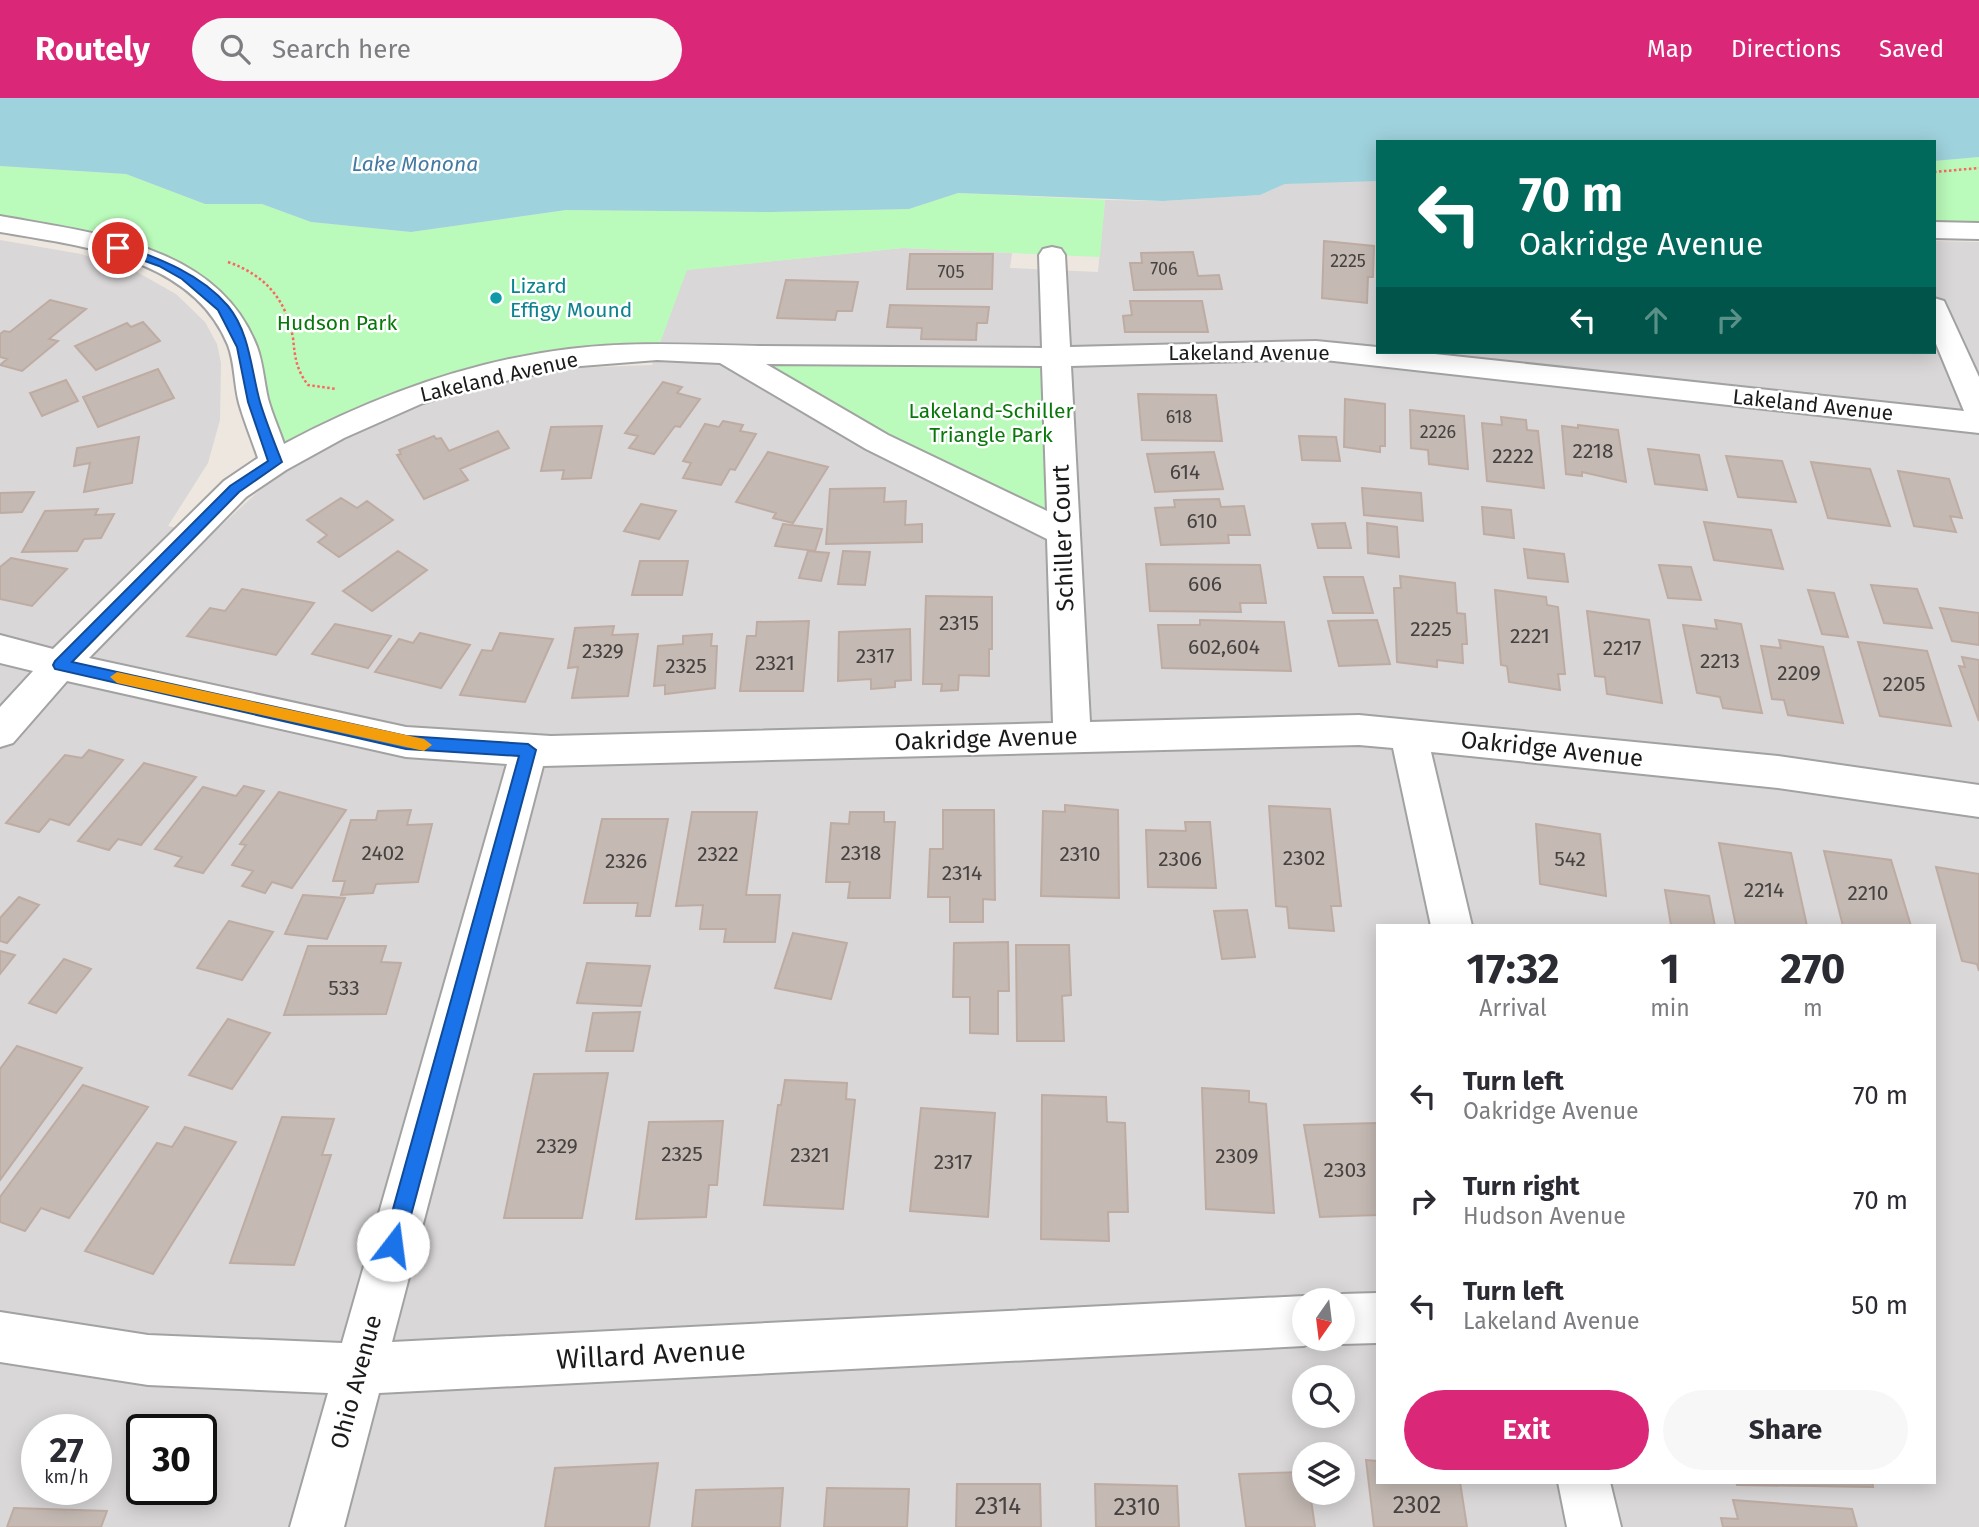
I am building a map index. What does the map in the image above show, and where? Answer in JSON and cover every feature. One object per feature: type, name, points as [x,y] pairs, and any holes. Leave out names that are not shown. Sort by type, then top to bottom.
[{"type":"street","points":[[0,223],[101,242],[136,253],[186,277],[223,309],[243,347],[254,402],[275,462]]},
{"type":"street","points":[[1936,230],[1979,231]]},
{"type":"street","name":"Schiller Court","points":[[1052,256],[1072,736]]},
{"type":"street","points":[[1936,312],[1979,411]]},
{"type":"street","name":"Lakeland Avenue","points":[[0,732],[60,665],[235,489],[275,462],[333,431],[413,396],[474,378],[568,358],[657,351],[1055,357],[1316,350],[1979,423]]},
{"type":"street","name":"Lakeland Avenue","points":[[725,354],[877,442],[1063,533]]},
{"type":"street","name":"Oakridge Avenue","points":[[0,649],[60,665],[406,742],[528,750],[1359,730],[1778,772],[1979,801]]},
{"type":"street","points":[[1408,735],[1452,924]]},
{"type":"street","name":"Ohio Avenue","points":[[317,1527],[528,750]]},
{"type":"street","points":[[1355,1319],[1376,1318]]},
{"type":"street","name":"Willard Avenue","points":[[0,1337],[148,1360],[360,1368],[1292,1322]]},
{"type":"street","points":[[1584,1484],[1594,1527]]},
{"type":"path","points":[[1936,172],[1979,168]]},
{"type":"path","points":[[217,259],[240,265],[274,286],[291,329],[295,370],[308,385],[334,389],[345,386]]},
{"type":"shaded area","points":[[1360,179],[1376,181],[1376,354],[1936,354],[1936,241],[1979,242],[1979,1527],[0,1527],[0,240],[81,254],[137,272],[176,294],[205,322],[217,344],[221,363],[220,420],[208,463],[168,526],[211,535],[263,487],[294,466],[355,431],[420,404],[480,387],[572,368],[652,365],[686,270],[903,248],[1012,253],[1010,268],[1098,272],[1105,200],[1163,201],[1260,195],[1285,184]]},
{"type":"green space","points":[[1979,157],[1979,231],[1936,230],[1936,161]]},
{"type":"green space","name":"Hudson Park","points":[[0,166],[126,174],[205,204],[262,204],[311,222],[411,232],[566,210],[771,212],[909,209],[958,193],[1105,200],[1100,257],[903,248],[687,270],[657,351],[474,378],[275,462],[243,347],[163,264],[0,224]]},
{"type":"green space","name":"Lakeland-Schiller Triangle Park","points":[[725,353],[1055,357],[1063,533]]},
{"type":"water","name":"Lake Monona","points":[[0,98],[1979,98],[1979,157],[1936,161],[1936,140],[1376,140],[1376,181],[1285,184],[1260,195],[1163,201],[958,193],[909,209],[771,212],[566,210],[411,232],[311,222],[262,204],[205,204],[126,174],[0,166]]},
{"type":"building","points":[[1324,241],[1374,246],[1373,277],[1368,277],[1367,303],[1322,298]]},
{"type":"building","points":[[1193,252],[1198,276],[1219,275],[1222,289],[1134,290],[1130,263],[1142,263],[1141,253]]},
{"type":"building","points":[[910,254],[993,254],[992,289],[907,289]]},
{"type":"building","points":[[786,280],[858,282],[852,311],[837,311],[835,320],[777,318]]},
{"type":"building","points":[[50,300],[86,309],[49,339],[58,341],[22,371],[0,365],[7,359],[0,357],[0,334],[4,331],[10,332]]},
{"type":"building","points":[[1130,301],[1202,301],[1208,332],[1125,332],[1123,316],[1132,315]]},
{"type":"building","points":[[890,305],[989,307],[987,323],[977,323],[976,340],[921,339],[922,328],[887,327]]},
{"type":"building","points":[[143,322],[160,341],[96,370],[75,346],[127,323],[131,327]]},
{"type":"building","points":[[158,369],[174,398],[98,427],[83,397]]},
{"type":"building","points":[[66,380],[78,401],[42,416],[30,393]]},
{"type":"building","points":[[663,382],[682,387],[677,393],[700,399],[680,427],[675,426],[654,454],[629,448],[638,436],[625,433]]},
{"type":"building","points":[[1138,394],[1216,395],[1222,441],[1142,440]]},
{"type":"building","points":[[1345,399],[1385,404],[1385,446],[1380,446],[1380,452],[1344,447]]},
{"type":"building","points":[[1410,410],[1464,416],[1468,469],[1429,464],[1428,450],[1411,448]]},
{"type":"building","points":[[1501,417],[1526,420],[1527,430],[1538,431],[1544,488],[1487,481],[1482,423],[1502,425]]},
{"type":"building","points":[[723,421],[743,425],[740,431],[756,434],[735,470],[730,469],[721,485],[683,478],[691,463],[683,461],[705,424],[719,427]]},
{"type":"building","points":[[1578,425],[1618,430],[1626,482],[1582,472],[1582,476],[1566,474],[1562,426],[1578,428]]},
{"type":"building","points":[[602,426],[591,478],[562,479],[564,470],[541,471],[551,427]]},
{"type":"building","points":[[498,431],[509,448],[460,469],[468,480],[424,499],[397,455],[401,454],[399,450],[434,436],[436,439],[441,438],[449,451]]},
{"type":"building","points":[[1299,436],[1336,437],[1340,461],[1302,460]]},
{"type":"building","points":[[139,437],[132,483],[84,492],[90,463],[74,466],[77,448]]},
{"type":"building","points":[[1648,449],[1699,455],[1707,490],[1655,484]]},
{"type":"building","points":[[768,452],[828,467],[793,523],[773,518],[776,513],[736,502]]},
{"type":"building","points":[[1214,452],[1223,489],[1155,492],[1147,454]]},
{"type":"building","points":[[1726,456],[1782,461],[1796,502],[1738,497]]},
{"type":"building","points":[[1811,462],[1870,469],[1890,526],[1828,518]]},
{"type":"building","points":[[1898,471],[1949,479],[1962,518],[1950,516],[1956,532],[1914,526]]},
{"type":"building","points":[[885,488],[884,502],[906,501],[905,525],[922,524],[922,542],[826,544],[830,489]]},
{"type":"building","points":[[1362,488],[1421,493],[1423,521],[1364,515]]},
{"type":"building","points":[[34,492],[22,512],[0,513],[0,493]]},
{"type":"building","points":[[341,498],[357,508],[367,501],[393,520],[339,557],[318,542],[327,535],[307,520]]},
{"type":"building","points":[[1219,499],[1221,507],[1244,506],[1250,535],[1228,535],[1229,543],[1161,545],[1155,508],[1175,507],[1174,500]]},
{"type":"building","points":[[641,504],[676,511],[659,539],[624,531]]},
{"type":"building","points":[[1482,507],[1511,510],[1514,538],[1484,534]]},
{"type":"building","points":[[98,509],[95,515],[114,514],[101,538],[84,539],[77,551],[22,552],[45,511]]},
{"type":"building","points":[[1704,522],[1771,530],[1783,569],[1714,560]]},
{"type":"building","points":[[1345,523],[1351,548],[1318,548],[1312,524]]},
{"type":"building","points":[[1367,523],[1397,527],[1399,557],[1368,553]]},
{"type":"building","points":[[783,524],[822,529],[815,551],[775,546]]},
{"type":"building","points":[[1524,549],[1564,554],[1568,582],[1528,578]]},
{"type":"building","points":[[398,551],[427,570],[372,611],[343,591]]},
{"type":"building","points":[[808,551],[829,553],[821,581],[799,578]]},
{"type":"building","points":[[843,551],[870,552],[865,585],[838,584]]},
{"type":"building","points":[[11,558],[67,569],[32,606],[0,599],[0,567]]},
{"type":"building","points":[[640,561],[688,561],[682,595],[632,595]]},
{"type":"building","points":[[1146,564],[1260,565],[1266,603],[1240,603],[1241,612],[1150,611]]},
{"type":"building","points":[[1659,565],[1691,567],[1701,600],[1668,598]]},
{"type":"building","points":[[1400,576],[1455,583],[1457,613],[1465,614],[1467,644],[1462,644],[1463,663],[1437,660],[1437,667],[1397,662],[1394,588],[1401,588]]},
{"type":"building","points":[[1324,577],[1363,577],[1373,613],[1333,613]]},
{"type":"building","points":[[1871,585],[1917,589],[1932,628],[1884,623]]},
{"type":"building","points":[[242,589],[314,603],[276,655],[187,636],[210,608],[225,611]]},
{"type":"building","points":[[1495,590],[1546,597],[1547,605],[1558,607],[1565,674],[1558,674],[1560,690],[1509,682],[1507,666],[1501,665]]},
{"type":"building","points":[[1808,590],[1834,593],[1848,637],[1822,634]]},
{"type":"building","points":[[926,596],[992,597],[989,676],[959,675],[958,690],[941,691],[942,684],[923,684]]},
{"type":"building","points":[[1940,608],[1979,613],[1979,645],[1952,641]]},
{"type":"building","points":[[1587,611],[1649,620],[1662,703],[1607,694],[1605,677],[1595,676]]},
{"type":"building","points":[[1200,620],[1284,622],[1291,671],[1162,668],[1158,625],[1200,625]]},
{"type":"building","points":[[1377,620],[1390,664],[1339,666],[1328,621]]},
{"type":"building","points":[[1715,620],[1741,624],[1762,713],[1723,708],[1720,697],[1697,693],[1683,625],[1717,629]]},
{"type":"building","points":[[809,621],[803,691],[740,691],[747,636],[756,636],[757,622]]},
{"type":"building","points":[[335,624],[391,636],[368,668],[312,654]]},
{"type":"building","points":[[614,626],[612,635],[638,634],[628,696],[572,698],[578,667],[568,668],[575,628]]},
{"type":"building","points":[[910,629],[911,680],[895,681],[895,687],[871,689],[871,679],[838,681],[839,632]]},
{"type":"building","points":[[420,633],[470,645],[441,688],[375,672],[399,639],[413,643]]},
{"type":"building","points":[[500,633],[553,639],[525,702],[460,695],[482,650],[492,651]]},
{"type":"building","points":[[712,634],[711,646],[717,646],[715,688],[665,694],[665,685],[654,686],[658,646],[683,644],[683,636]]},
{"type":"building","points":[[1779,640],[1823,647],[1843,723],[1788,715],[1784,700],[1772,699],[1761,646],[1781,648]]},
{"type":"building","points":[[1858,642],[1927,651],[1951,726],[1880,716]]},
{"type":"building","points":[[1962,657],[1979,660],[1979,721],[1959,666],[1965,667]]},
{"type":"building","points":[[89,750],[123,760],[69,825],[50,819],[39,832],[6,823],[65,755],[82,758]]},
{"type":"building","points":[[144,763],[196,777],[141,845],[118,839],[109,850],[78,841]]},
{"type":"building","points":[[244,786],[264,791],[203,873],[175,866],[182,857],[155,849],[203,787],[236,796]]},
{"type":"building","points":[[279,792],[346,810],[292,888],[272,882],[265,893],[242,886],[253,871],[232,865],[246,845],[240,844]]},
{"type":"building","points":[[1065,805],[1118,810],[1119,898],[1041,896],[1043,811],[1065,812]]},
{"type":"building","points":[[1269,806],[1330,809],[1341,906],[1331,906],[1334,931],[1289,928],[1287,907],[1276,906]]},
{"type":"building","points":[[411,810],[407,825],[432,824],[418,882],[376,884],[373,893],[341,895],[345,881],[333,881],[351,820],[376,820],[378,811]]},
{"type":"building","points":[[943,810],[994,810],[995,900],[983,899],[983,922],[950,922],[950,897],[928,897],[930,849],[943,849]]},
{"type":"building","points":[[692,812],[757,812],[746,895],[780,895],[775,942],[724,942],[726,929],[700,929],[703,905],[676,906]]},
{"type":"building","points":[[850,812],[884,812],[884,822],[895,822],[890,898],[848,898],[850,882],[826,882],[831,823],[849,824]]},
{"type":"building","points":[[602,819],[668,819],[650,916],[636,916],[638,903],[584,903]]},
{"type":"building","points":[[1185,822],[1210,822],[1216,888],[1148,887],[1146,830],[1186,831]]},
{"type":"building","points":[[1536,824],[1600,834],[1606,896],[1540,884]]},
{"type":"building","points":[[1719,843],[1791,853],[1807,924],[1736,924]]},
{"type":"building","points":[[1824,851],[1891,860],[1910,924],[1842,924]]},
{"type":"building","points":[[1936,867],[1979,874],[1979,971],[1977,964],[1962,961]]},
{"type":"building","points":[[1665,890],[1709,896],[1715,924],[1671,924]]},
{"type":"building","points":[[303,895],[345,898],[327,939],[285,934]]},
{"type":"building","points":[[19,897],[39,905],[7,943],[0,941],[0,918]]},
{"type":"building","points":[[1247,910],[1255,957],[1222,959],[1214,911]]},
{"type":"building","points":[[229,921],[273,932],[242,980],[197,968]]},
{"type":"building","points":[[793,933],[847,943],[831,999],[775,988]]},
{"type":"building","points":[[1008,942],[1009,991],[998,991],[998,1034],[970,1033],[970,997],[953,997],[954,943]]},
{"type":"building","points":[[1016,945],[1069,945],[1071,995],[1062,996],[1064,1041],[1017,1041]]},
{"type":"building","points":[[308,946],[386,946],[381,962],[401,963],[386,1014],[284,1015]]},
{"type":"building","points":[[0,951],[15,955],[0,974]]},
{"type":"building","points":[[64,959],[91,969],[56,1013],[29,1003]]},
{"type":"building","points":[[587,963],[650,966],[641,1006],[577,1003]]},
{"type":"building","points":[[640,1012],[633,1051],[586,1051],[593,1013]]},
{"type":"building","points":[[228,1019],[270,1033],[232,1089],[189,1075]]},
{"type":"building","points":[[17,1046],[82,1068],[0,1180],[0,1069]]},
{"type":"building","points":[[608,1073],[582,1218],[504,1218],[534,1074]]},
{"type":"building","points":[[785,1080],[847,1083],[846,1099],[855,1100],[843,1209],[764,1205],[778,1105],[781,1105]]},
{"type":"building","points":[[83,1085],[148,1107],[69,1218],[41,1208],[25,1231],[0,1222],[0,1197]]},
{"type":"building","points":[[1202,1088],[1249,1091],[1249,1102],[1266,1104],[1274,1213],[1206,1209]]},
{"type":"building","points":[[1042,1095],[1106,1097],[1107,1122],[1125,1123],[1128,1212],[1108,1212],[1109,1241],[1041,1239]]},
{"type":"building","points":[[921,1108],[995,1113],[988,1217],[910,1211]]},
{"type":"building","points":[[282,1117],[334,1119],[322,1155],[331,1155],[294,1265],[230,1263]]},
{"type":"building","points":[[723,1121],[717,1185],[709,1185],[706,1217],[636,1219],[649,1122]]},
{"type":"building","points":[[1376,1123],[1376,1215],[1320,1217],[1304,1125]]},
{"type":"building","points":[[185,1127],[236,1142],[153,1274],[85,1251],[157,1143],[172,1147]]},
{"type":"building","points":[[1366,1460],[1376,1461],[1376,1484],[1460,1484],[1467,1527],[1374,1527]]},
{"type":"building","points":[[658,1463],[649,1527],[545,1527],[555,1468]]},
{"type":"building","points":[[1292,1472],[1292,1505],[1312,1505],[1315,1527],[1246,1527],[1239,1474]]},
{"type":"building","points":[[957,1484],[1040,1484],[1041,1527],[956,1527]]},
{"type":"building","points":[[1095,1484],[1177,1486],[1179,1527],[1096,1527]]},
{"type":"building","points":[[1872,1484],[1873,1487],[1737,1485]]},
{"type":"building","points":[[783,1488],[780,1527],[692,1527],[696,1490]]},
{"type":"building","points":[[827,1488],[909,1489],[907,1527],[824,1527]]},
{"type":"building","points":[[1733,1500],[1852,1509],[1857,1527],[1723,1527],[1721,1518],[1738,1519]]},
{"type":"building","points":[[14,1508],[107,1511],[101,1527],[7,1527]]},
{"type":"slow traffic","points":[[117,677],[424,745]]},
{"type":"place","name":"Lizard Effigy Mound","points":[[496,298]]},
{"type":"route","points":[[118,248],[163,264],[186,277],[223,309],[243,347],[254,402],[275,462],[235,489],[60,665],[406,742],[432,746],[528,750],[393,1245]]}]
